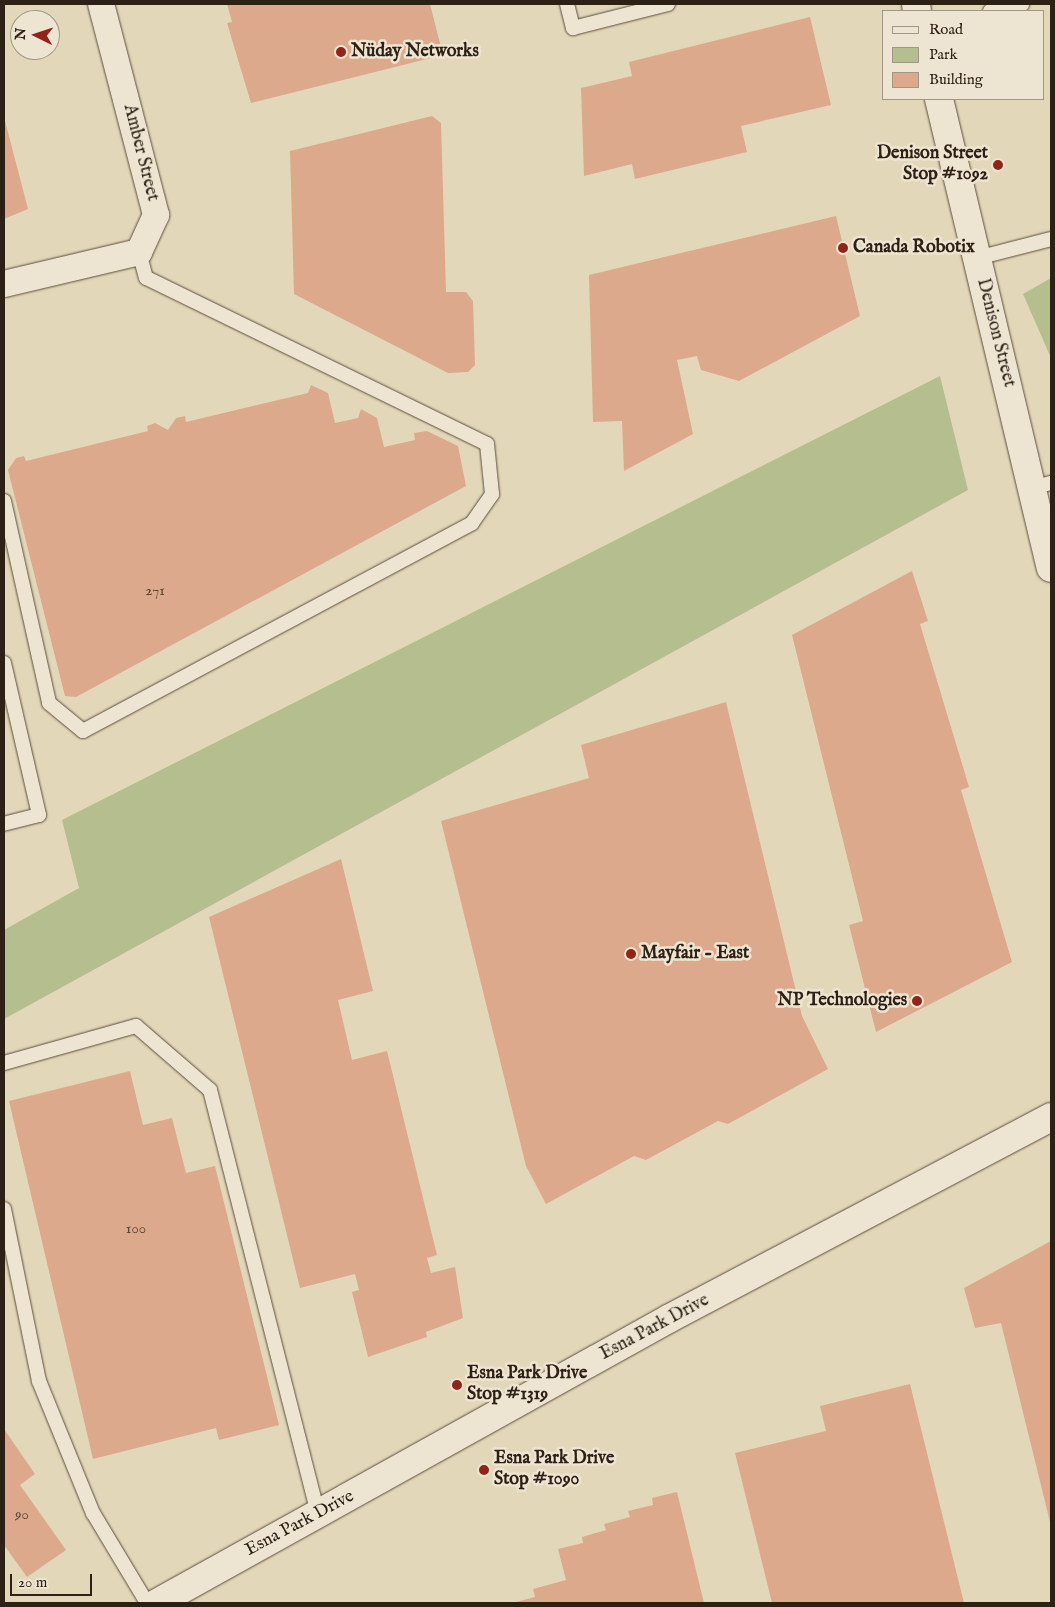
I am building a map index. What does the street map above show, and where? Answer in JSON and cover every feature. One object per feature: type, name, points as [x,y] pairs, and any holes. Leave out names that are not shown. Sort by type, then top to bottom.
[{"type":"street","name":"Amber Street","points":[[101,4],[156,215],[140,252]]},
{"type":"street","name":"Denison Street","points":[[939,100],[977,258],[1042,486],[1051,568]]},
{"type":"street","points":[[4,284],[140,252]]},
{"type":"street","name":"Esna Park Drive","points":[[157,1603],[670,1318],[1051,1117]]},
{"type":"lane","points":[[567,4],[573,28],[668,4]]},
{"type":"lane","points":[[995,10],[1022,4]]},
{"type":"lane","points":[[977,258],[1051,239]]},
{"type":"lane","points":[[4,501],[49,703],[83,731],[472,523],[492,494],[487,444],[146,278],[140,252]]},
{"type":"lane","points":[[4,663],[39,815],[4,824]]},
{"type":"lane","points":[[4,1063],[136,1026],[210,1090],[318,1515]]},
{"type":"lane","points":[[4,1209],[39,1381],[93,1513],[147,1603]]},
{"type":"green space","points":[[1051,278],[1051,358],[1023,294]]},
{"type":"green space","points":[[940,376],[968,490],[4,1019],[4,930],[79,888],[62,820]]},
{"type":"building","name":"Nüday Networks","points":[[227,4],[430,4],[443,55],[251,103],[227,23],[232,22]]},
{"type":"building","points":[[810,17],[831,105],[741,126],[747,152],[635,179],[632,164],[584,176],[581,88],[632,76],[629,62]]},
{"type":"building","points":[[432,116],[441,123],[446,292],[466,292],[473,301],[475,365],[468,372],[448,373],[294,294],[290,151]]},
{"type":"building","points":[[4,117],[28,209],[4,219]]},
{"type":"building","points":[[836,216],[860,316],[739,381],[701,370],[697,356],[677,360],[693,434],[624,471],[622,421],[593,422],[589,275]]},
{"type":"building","points":[[311,385],[328,393],[335,423],[358,418],[361,409],[377,418],[384,447],[415,440],[414,433],[427,431],[458,446],[466,486],[76,697],[65,696],[8,470],[16,458],[24,456],[26,461],[148,431],[147,426],[155,423],[168,430],[176,418],[185,416],[186,422],[308,393]]},
{"type":"building","points":[[912,571],[928,621],[920,624],[969,787],[961,790],[1012,962],[876,1032],[849,925],[863,921],[792,635]]},
{"type":"building","name":"Mayfair - East","points":[[726,702],[802,1016],[828,1069],[728,1124],[718,1121],[646,1160],[634,1156],[546,1204],[526,1166],[441,821],[589,778],[581,745]]},
{"type":"building","points":[[341,859],[373,991],[338,1000],[352,1060],[387,1051],[437,1255],[427,1258],[431,1273],[455,1267],[463,1318],[426,1332],[427,1337],[368,1357],[352,1292],[359,1290],[355,1274],[300,1288],[209,917]]},
{"type":"building","points":[[130,1071],[143,1125],[172,1118],[186,1173],[215,1166],[279,1425],[219,1440],[216,1428],[93,1459],[9,1101]]},
{"type":"building","points":[[1051,1241],[1051,1526],[1001,1323],[975,1328],[964,1288]]},
{"type":"building","points":[[910,1384],[964,1603],[772,1603],[735,1453],[826,1431],[820,1406]]},
{"type":"building","points":[[4,1429],[35,1474],[20,1485],[66,1550],[27,1577],[4,1545]]},
{"type":"building","points":[[677,1492],[704,1603],[512,1603],[535,1597],[533,1589],[566,1580],[558,1549],[583,1543],[582,1537],[606,1530],[604,1524],[630,1517],[628,1511],[653,1505],[652,1498]]},
{"type":"place","name":"Nüday Networks","points":[[341,52]]},
{"type":"place","name":"Denison Street Stop #1092","points":[[998,165]]},
{"type":"place","name":"Canada Robotix","points":[[843,248]]},
{"type":"place","name":"Mayfair - East","points":[[631,954]]},
{"type":"place","name":"NP Technologies","points":[[917,1001]]},
{"type":"place","name":"Esna Park Drive Stop #1319","points":[[457,1385]]},
{"type":"place","name":"Esna Park Drive Stop #1090","points":[[484,1470]]}]
